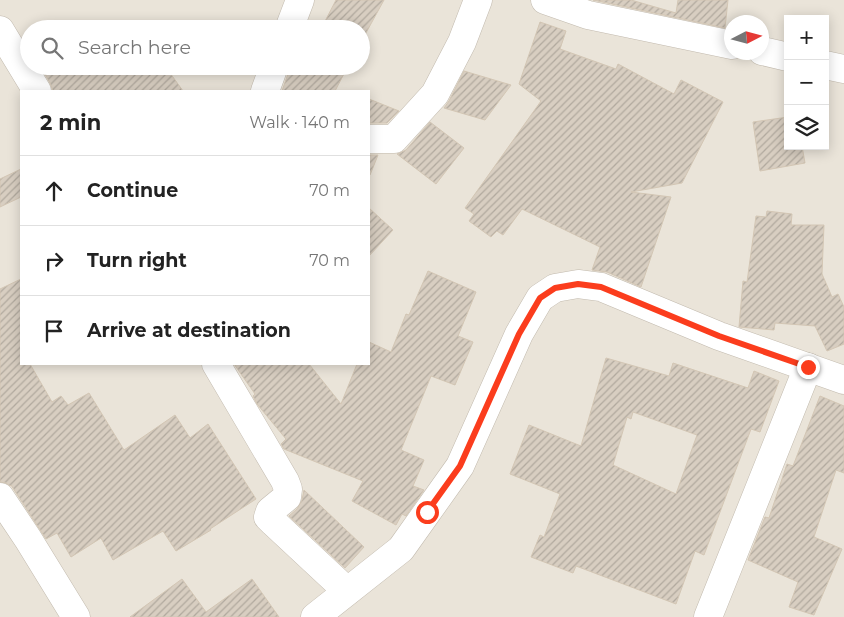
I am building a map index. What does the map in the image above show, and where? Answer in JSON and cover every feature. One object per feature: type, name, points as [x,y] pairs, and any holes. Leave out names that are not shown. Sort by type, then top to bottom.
[{"type":"street","points":[[292,20],[300,0]]},
{"type":"street","points":[[370,139],[394,139],[434,94],[462,42],[478,0]]},
{"type":"street","points":[[545,0],[588,15],[724,43]]},
{"type":"street","points":[[0,30],[20,63]]},
{"type":"street","points":[[769,53],[784,56]]},
{"type":"street","points":[[829,66],[844,69]]},
{"type":"street","points":[[27,75],[36,90]]},
{"type":"street","points":[[265,90],[271,75]]},
{"type":"street","points":[[315,617],[401,549],[460,466],[519,334],[540,298],[555,288],[578,284],[601,287],[719,336],[844,380]]},
{"type":"street","points":[[217,365],[288,489],[287,497],[270,511],[268,517],[347,592]]},
{"type":"street","points":[[708,617],[808,367]]},
{"type":"street","points":[[0,497],[28,538],[76,617]]},
{"type":"shaded area","points":[[0,0],[844,0],[844,617],[0,617]]},
{"type":"building","points":[[336,0],[384,0],[370,26],[370,20],[326,20]]},
{"type":"building","points":[[593,0],[631,0],[676,13],[678,0],[728,0],[726,15],[724,15],[724,28]]},
{"type":"building","points":[[540,22],[566,31],[560,49],[616,69],[618,64],[674,94],[681,80],[723,102],[682,183],[631,192],[671,197],[641,287],[607,272],[592,270],[600,247],[522,209],[503,235],[497,231],[491,237],[469,221],[474,214],[465,208],[541,101],[519,84]]},
{"type":"building","points":[[464,71],[511,85],[485,120],[444,108]]},
{"type":"building","points":[[45,75],[171,75],[182,90],[53,90]]},
{"type":"building","points":[[288,75],[343,75],[336,90],[282,90]]},
{"type":"building","points":[[370,99],[399,111],[387,123],[370,123]]},
{"type":"building","points":[[784,118],[784,150],[803,150],[805,163],[760,171],[753,122]]},
{"type":"building","points":[[430,122],[464,148],[436,184],[397,154],[406,150]]},
{"type":"building","points":[[370,155],[378,155],[370,175]]},
{"type":"building","points":[[20,169],[20,197],[0,207],[0,179]]},
{"type":"building","points":[[370,209],[393,230],[370,255]]},
{"type":"building","points":[[767,211],[792,214],[791,225],[824,225],[822,274],[832,297],[838,294],[844,307],[844,344],[827,351],[815,326],[775,323],[774,330],[739,327],[743,281],[747,282],[756,216],[766,217]]},
{"type":"building","points":[[428,271],[476,292],[458,336],[473,342],[455,385],[431,376],[401,450],[424,460],[413,486],[424,490],[406,516],[402,514],[396,525],[352,501],[363,481],[284,449],[281,444],[286,439],[257,404],[253,396],[255,394],[235,365],[310,365],[341,404],[357,365],[370,365],[370,342],[391,352],[406,314],[409,315]]},
{"type":"building","points":[[20,279],[20,365],[31,365],[52,402],[61,396],[68,405],[89,393],[124,450],[175,415],[190,438],[208,424],[256,499],[176,551],[163,531],[113,560],[101,538],[71,557],[57,533],[46,539],[11,485],[0,482],[0,289]]},
{"type":"building","points":[[606,358],[669,376],[673,363],[748,388],[754,371],[779,381],[760,432],[751,429],[704,555],[695,551],[676,604],[576,566],[573,573],[531,557],[540,535],[544,537],[560,494],[510,474],[529,425],[581,446]],"holes":[[[633,412],[697,435],[676,494],[613,465],[627,417],[631,419]]]},
{"type":"building","points":[[820,396],[844,406],[844,473],[836,470],[814,537],[842,549],[814,615],[789,607],[798,582],[748,560],[765,517],[769,518],[787,464],[793,466]]},
{"type":"building","points":[[304,490],[364,547],[345,568],[289,516],[297,509],[302,500]]},
{"type":"building","points":[[182,579],[206,612],[252,579],[279,617],[130,617]]},
{"type":"route","points":[[427,512],[460,466],[519,334],[540,298],[555,288],[578,284],[601,287],[719,336],[808,367]]}]
